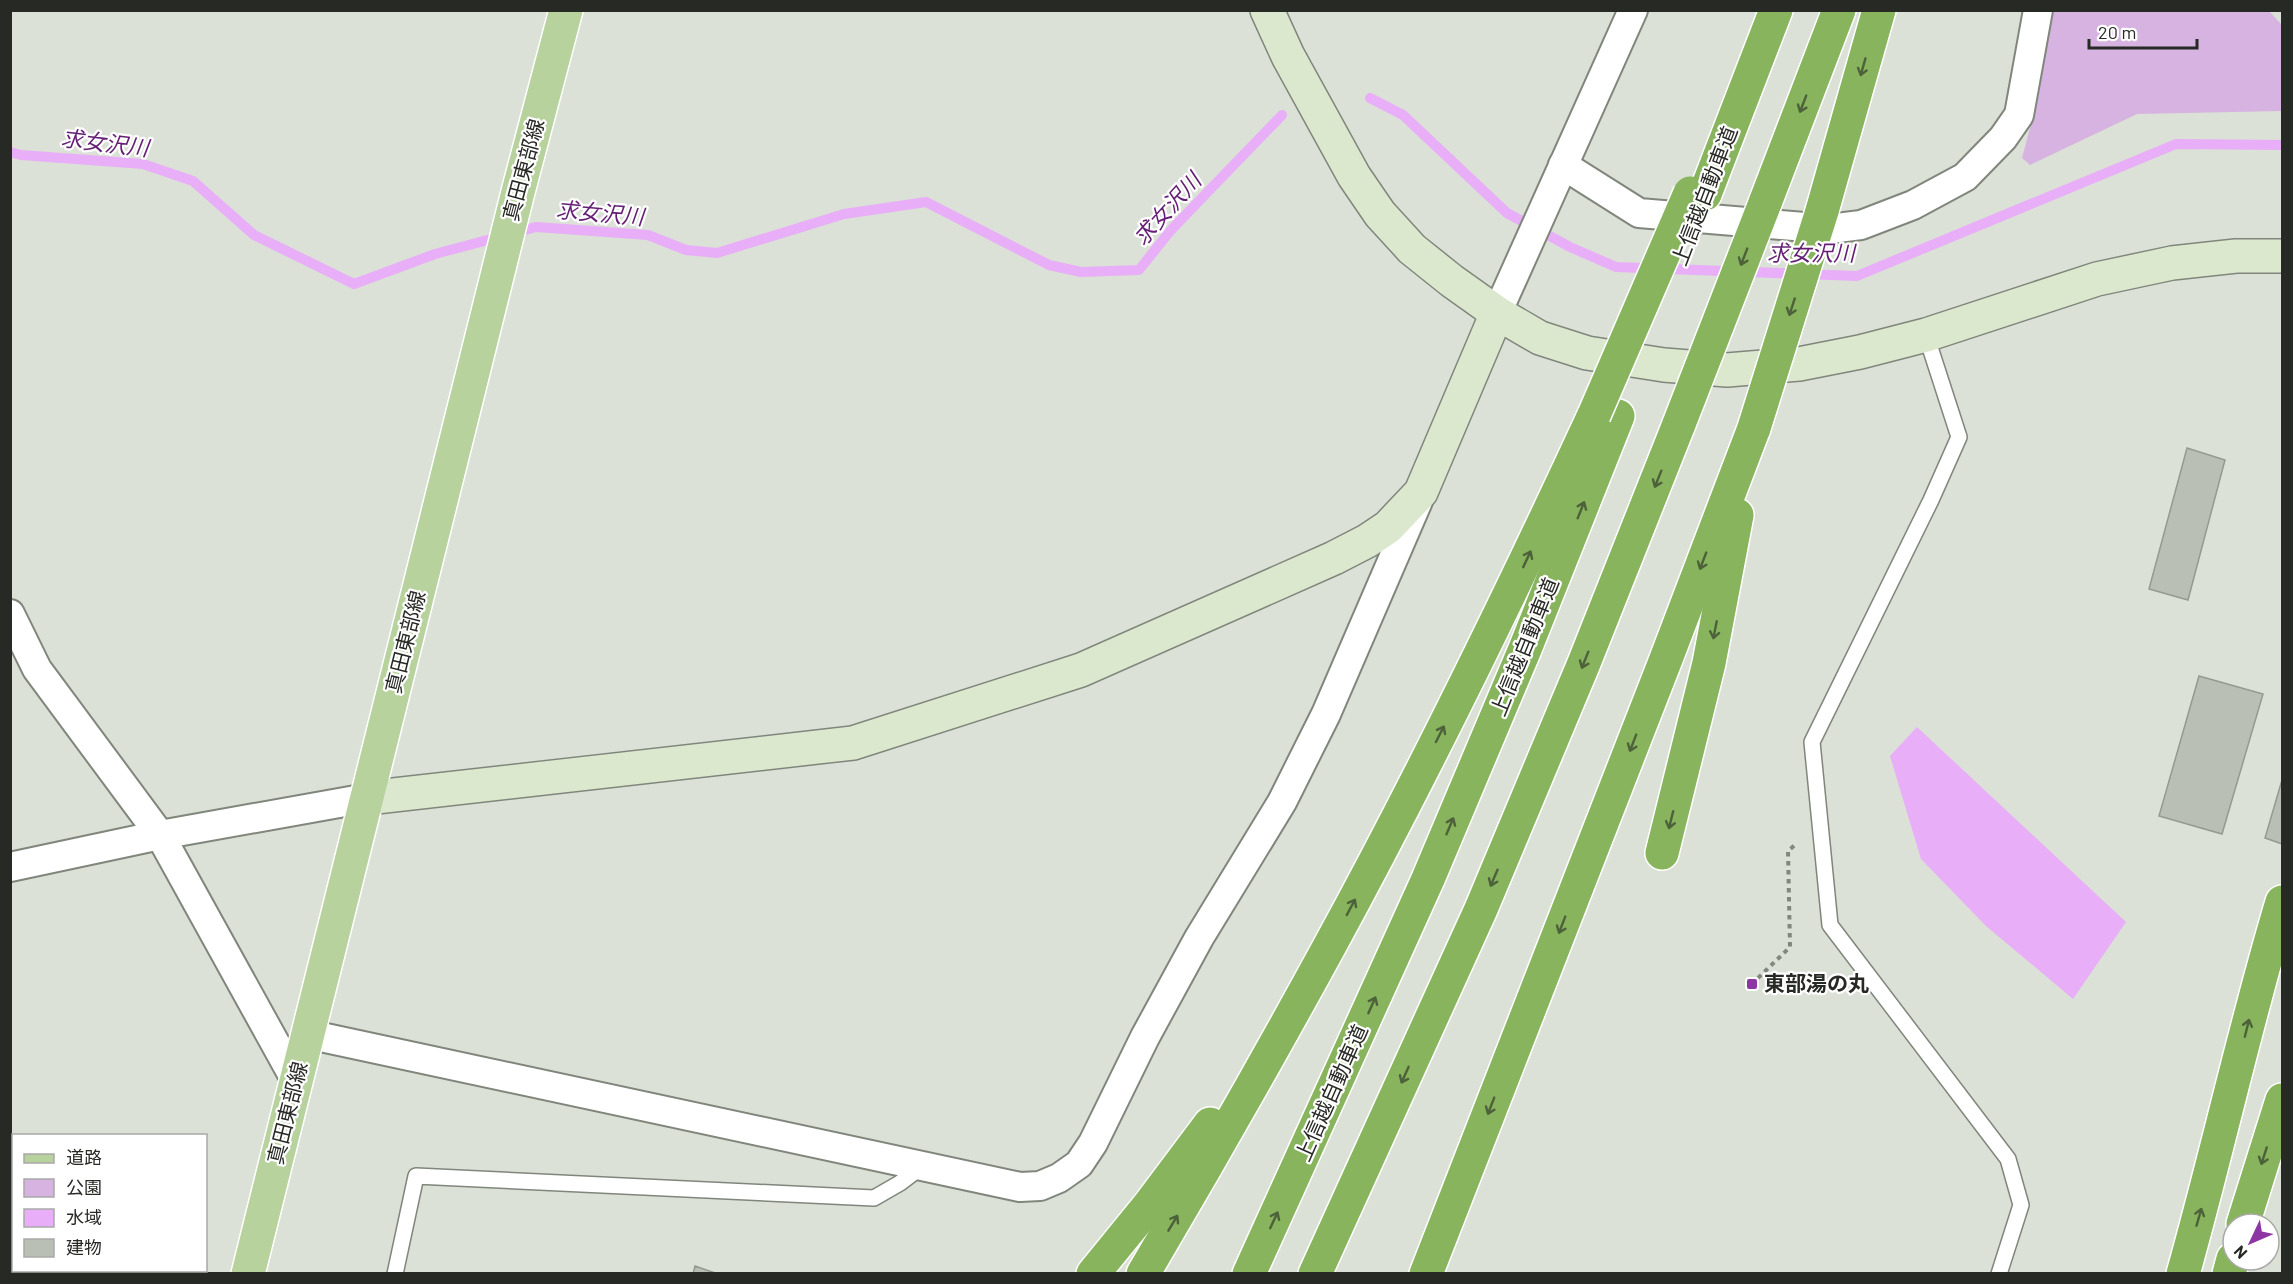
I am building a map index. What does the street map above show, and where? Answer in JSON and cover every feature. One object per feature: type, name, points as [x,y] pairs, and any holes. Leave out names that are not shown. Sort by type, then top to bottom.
[{"type":"highway","points":[[1698,194],[1763,10]]},
{"type":"highway","name":"上信越自動車道","points":[[1249,1274],[1428,879],[1525,649],[1606,416],[1776,10]]},
{"type":"highway","points":[[1315,1274],[1481,909],[1584,663],[1839,10]]},
{"type":"highway","points":[[1426,1274],[1754,428],[1822,211],[1878,10]]},
{"type":"highway","points":[[1143,1274],[1208,1164],[1330,947],[1606,416]]},
{"type":"highway","points":[[1662,853],[1708,663],[1754,428]]},
{"type":"highway","points":[[2182,1274],[2209,1182],[2260,977],[2283,902]]},
{"type":"highway","points":[[1093,1274],[1150,1204],[1206,1129],[1268,1042],[1330,947]]},
{"type":"highway","points":[[2247,1212],[2283,1100]]},
{"type":"main road","name":"真田東部線","points":[[248,1274],[518,192],[567,10]]},
{"type":"street","points":[[1267,10],[1288,56],[1354,176],[1380,214],[1412,249],[1497,313],[1540,338],[1587,353],[1664,365],[1727,370],[1799,364],[1860,352],[1926,335],[2097,279],[2183,262],[2236,256],[2283,256]]},
{"type":"street","points":[[307,1034],[1020,1187],[1040,1186],[1059,1178],[1078,1164],[1093,1143],[1145,1037],[1199,938],[1282,802],[1326,714],[1517,267],[1633,10]]},
{"type":"street","points":[[1558,177],[1639,213],[1829,229],[1861,225],[1913,205],[1965,177],[2003,138],[2019,116],[2038,10]]},
{"type":"street","points":[[10,867],[160,835],[367,798],[853,743],[1082,670],[1279,583],[1367,541],[1388,527],[1421,492]]},
{"type":"street","points":[[10,614],[38,669],[160,835],[296,1081]]},
{"type":"lane","points":[[1926,335],[1959,437],[1931,500],[1812,742],[1830,925],[2008,1159],[2021,1205],[1999,1274]]},
{"type":"lane","points":[[395,1274],[416,1176],[874,1198],[900,1184],[921,1167]]},
{"type":"path","points":[[1758,978],[1790,947],[1788,851],[1820,826]]},
{"type":"green space","points":[[2050,11],[2269,11],[2282,25],[2282,111],[2137,114],[2030,165],[2022,158],[2038,98]]},
{"type":"water","points":[[1917,727],[2126,922],[2073,999],[1986,926],[1921,859],[1890,756]]},
{"type":"building","points":[[2187,448],[2225,460],[2188,600],[2149,589]]},
{"type":"building","points":[[2199,676],[2263,694],[2222,834],[2159,816]]},
{"type":"building","points":[[2282,780],[2282,844],[2265,838]]},
{"type":"building","points":[[695,1266],[718,1274],[693,1274]]},
{"type":"waterway","name":"求女沢川","points":[[1370,98],[1403,115],[1507,213],[1570,247],[1616,267],[1857,276],[2176,144],[2282,145]]},
{"type":"waterway","name":"求女沢川","points":[[10,152],[21,155],[143,164],[193,181],[254,235],[354,284],[435,254],[536,227],[648,235],[686,250],[717,253],[844,214],[926,202],[1049,265],[1081,272],[1139,270],[1171,230],[1282,115]]},
{"type":"place","name":"東部湯の丸","points":[[1752,984]]}]
